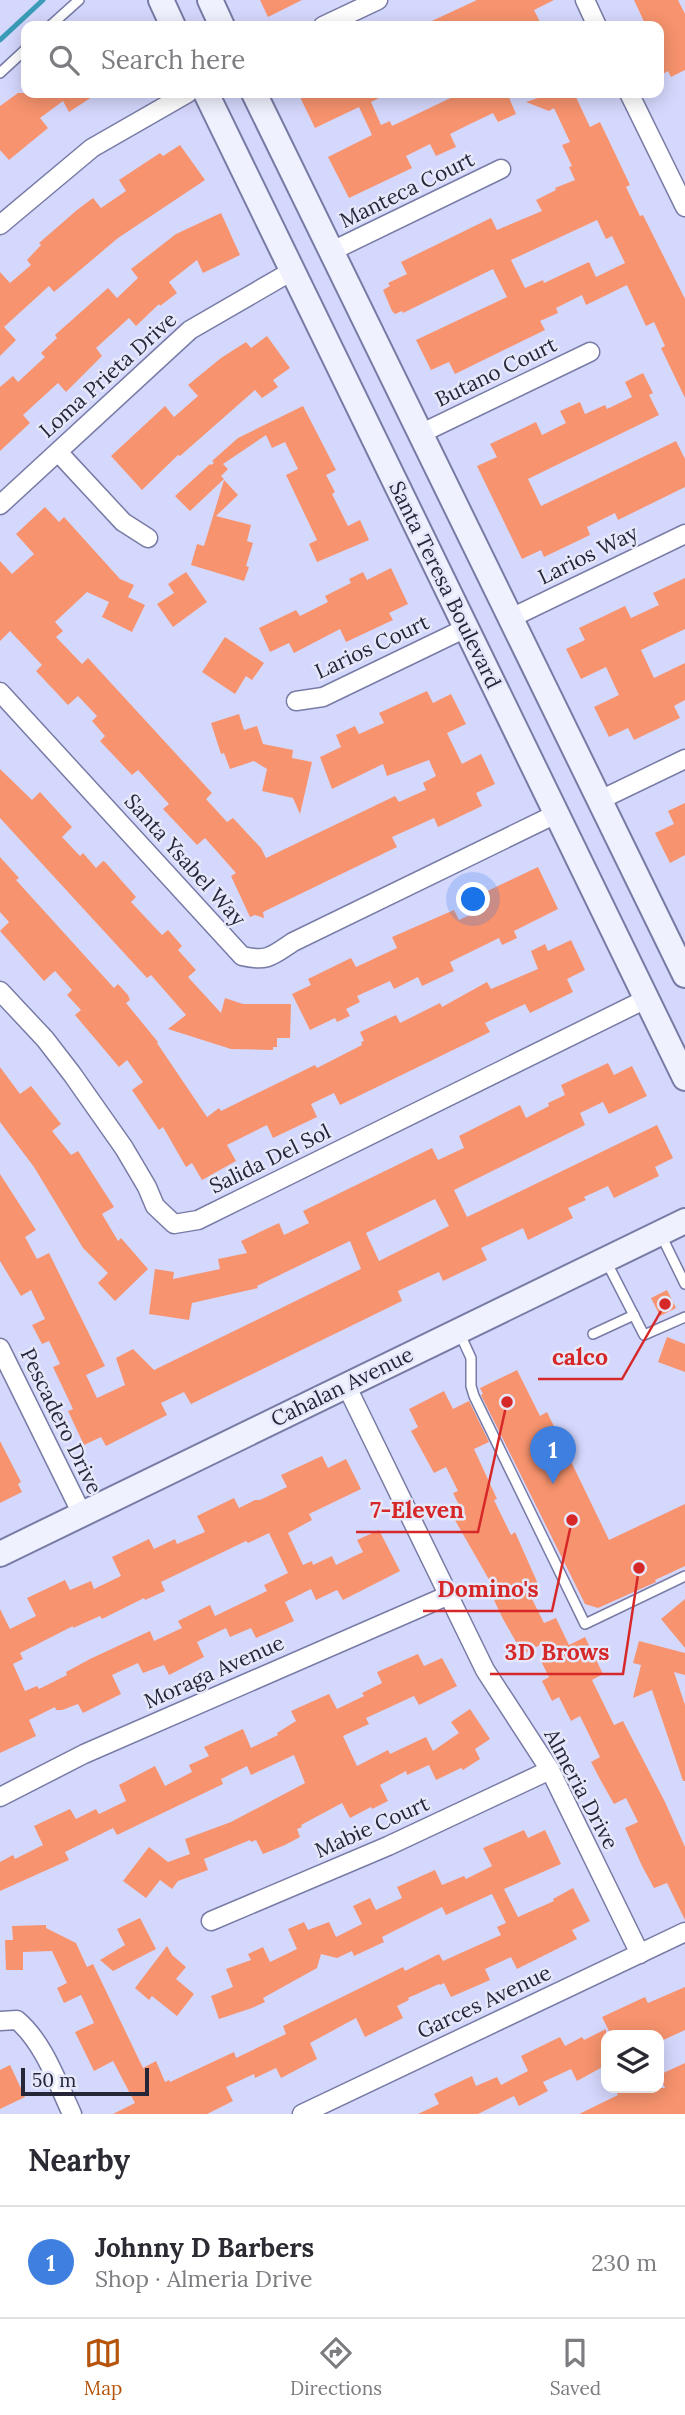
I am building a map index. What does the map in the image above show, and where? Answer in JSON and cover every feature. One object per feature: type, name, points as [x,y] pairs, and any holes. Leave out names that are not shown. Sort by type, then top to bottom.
[{"type":"main road","points":[[161,0],[171,21]]},
{"type":"main road","points":[[210,0],[220,21]]},
{"type":"main road","name":"Santa Teresa Boulevard","points":[[208,98],[685,1078]]},
{"type":"main road","points":[[256,98],[685,975]]},
{"type":"main road","points":[[675,1229],[685,1198]]},
{"type":"main road","name":"Cahalan Avenue","points":[[0,1554],[605,1259],[675,1229]]},
{"type":"street","points":[[334,21],[378,0]]},
{"type":"street","points":[[585,0],[595,21]]},
{"type":"street","points":[[0,225],[92,148],[179,98]]},
{"type":"street","points":[[631,98],[685,207]]},
{"type":"street","name":"Manteca Court","points":[[332,251],[501,169]]},
{"type":"street","name":"Loma Prieta Drive","points":[[0,505],[190,330],[292,271]]},
{"type":"street","name":"Butano Court","points":[[422,433],[590,352]]},
{"type":"street","points":[[58,452],[123,522],[148,538]]},
{"type":"street","name":"Larios Way","points":[[511,618],[685,534]]},
{"type":"street","name":"Larios Court","points":[[296,701],[323,697],[466,628]]},
{"type":"street","name":"Santa Ysabel Way","points":[[0,692],[242,956],[260,960],[556,814]]},
{"type":"street","points":[[600,800],[685,759]]},
{"type":"street","name":"Salida Del Sol","points":[[0,991],[72,1074],[124,1148],[155,1206],[174,1224],[198,1220],[646,999]]},
{"type":"street","name":"Pescadero Drive","points":[[0,1348],[82,1514]]},
{"type":"street","name":"Almeria Drive","points":[[346,1385],[485,1670],[550,1770],[640,1954]]},
{"type":"street","name":"Moraga Avenue","points":[[0,1797],[84,1754],[449,1595]]},
{"type":"street","name":"Mabie Court","points":[[211,1921],[388,1846],[550,1770]]},
{"type":"street","name":"Garces Avenue","points":[[302,2114],[685,1932]]},
{"type":"street","points":[[0,2021],[17,2020],[29,2030],[72,2114]]},
{"type":"lane","points":[[56,21],[79,0]]},
{"type":"lane","points":[[0,73],[21,54]]},
{"type":"lane","points":[[675,1229],[685,1283]]},
{"type":"lane","points":[[605,1259],[644,1335],[685,1317]]},
{"type":"lane","points":[[593,1334],[634,1315]]},
{"type":"lane","points":[[458,1331],[471,1358],[471,1386],[474,1396],[585,1624],[685,1576]]},
{"type":"building","points":[[260,0],[302,0],[268,17]]},
{"type":"building","points":[[477,0],[554,0],[534,10],[540,21],[432,21]]},
{"type":"building","points":[[634,0],[678,0],[685,14],[685,70],[671,77],[668,71],[664,73],[664,21],[644,21]]},
{"type":"building","points":[[18,93],[21,93],[21,98],[90,98],[69,112],[63,101],[40,118],[48,128],[9,160],[0,150],[0,106]]},
{"type":"building","points":[[300,98],[379,98],[371,102],[381,125],[390,121],[392,126],[451,98],[509,98],[516,114],[498,122],[493,113],[450,134],[456,147],[436,156],[430,144],[406,156],[412,168],[349,198],[328,157],[372,135],[359,107],[315,128]]},
{"type":"building","points":[[538,98],[576,98],[590,127],[600,122],[630,185],[626,187],[685,299],[685,398],[661,348],[665,346],[654,322],[646,326],[627,285],[586,305],[582,295],[556,308],[558,313],[540,321],[545,330],[455,374],[449,362],[431,370],[416,340],[507,297],[493,269],[403,313],[402,311],[395,314],[392,311],[383,290],[390,286],[388,283],[407,274],[401,262],[491,218],[497,230],[542,211],[536,200],[575,180],[562,145],[570,142],[554,108],[549,111],[526,102]],"holes":[[[597,220],[606,239],[612,236],[625,263],[596,277],[589,262],[544,283],[543,280],[525,288],[511,260]]]},
{"type":"building","points":[[180,145],[205,180],[118,238],[54,292],[49,286],[4,327],[16,340],[0,356],[0,272],[10,283],[31,265],[27,260],[41,245],[39,243],[77,210],[93,198],[101,208],[126,191],[119,180],[160,153],[163,156]]},
{"type":"building","points":[[221,213],[240,255],[203,273],[197,260],[169,282],[177,293],[160,306],[159,304],[136,326],[129,318],[96,348],[102,356],[66,392],[58,383],[23,415],[30,423],[0,451],[0,387],[13,376],[18,382],[45,357],[41,353],[57,338],[55,335],[108,288],[117,298],[138,278],[131,269],[176,234]]},
{"type":"building","points":[[267,336],[290,368],[273,380],[278,387],[262,398],[255,390],[178,455],[142,490],[111,456],[165,406],[174,417],[198,396],[188,385],[221,358],[246,342],[251,348]]},
{"type":"building","points":[[643,373],[653,393],[649,395],[659,415],[528,479],[541,506],[676,441],[685,459],[685,487],[618,520],[615,513],[587,527],[590,535],[544,557],[541,550],[522,559],[477,466],[497,457],[490,444],[536,422],[542,435],[566,423],[560,411],[580,402],[585,414],[605,405],[607,409],[632,397],[625,382]]},
{"type":"building","points":[[303,406],[336,470],[326,475],[335,492],[332,494],[348,526],[360,520],[369,540],[317,562],[309,544],[317,540],[286,475],[298,469],[285,442],[272,448],[266,435],[223,464],[228,469],[221,476],[224,479],[190,511],[175,496],[214,463],[212,461],[238,438]]},
{"type":"building","points":[[224,480],[238,495],[216,516],[251,525],[247,541],[253,543],[244,581],[191,565],[197,544],[204,546]]},
{"type":"building","points":[[45,507],[59,522],[64,517],[120,579],[134,585],[128,597],[145,605],[132,632],[102,617],[109,602],[87,592],[55,622],[63,631],[56,637],[82,664],[88,658],[212,793],[206,799],[227,822],[233,818],[261,848],[266,858],[395,796],[399,802],[426,790],[423,783],[436,776],[429,760],[387,776],[383,764],[332,789],[320,757],[341,747],[336,735],[355,726],[359,734],[384,723],[379,713],[427,691],[433,703],[451,694],[466,724],[447,733],[462,764],[481,754],[495,784],[476,793],[482,806],[438,827],[434,818],[392,837],[397,847],[263,912],[264,918],[255,915],[250,917],[231,876],[236,873],[205,838],[197,845],[163,809],[169,804],[138,770],[132,775],[100,741],[105,736],[92,721],[97,716],[78,696],[68,705],[36,671],[42,665],[10,631],[0,641],[0,561],[12,574],[34,554],[16,534]]},
{"type":"building","points":[[391,568],[408,604],[389,613],[393,620],[346,642],[340,629],[294,653],[289,643],[270,652],[259,628],[296,610],[300,616],[328,602],[325,596],[351,583],[349,579],[363,572],[367,580]]},
{"type":"building","points":[[186,572],[207,602],[173,627],[157,604],[174,593],[168,584]]},
{"type":"building","points":[[685,578],[685,629],[641,650],[654,678],[685,663],[685,700],[674,706],[680,718],[634,740],[628,728],[609,737],[594,707],[619,695],[606,667],[581,679],[566,649],[585,640],[579,628],[625,606],[631,618],[659,605],[653,593]]},
{"type":"building","points":[[225,637],[264,663],[252,680],[246,676],[235,694],[202,672]]},
{"type":"building","points":[[239,714],[244,730],[257,726],[263,744],[293,750],[292,758],[312,762],[300,814],[293,798],[262,791],[267,769],[254,761],[230,769],[224,753],[221,754],[211,723]]},
{"type":"building","points":[[0,769],[32,800],[40,792],[72,827],[62,837],[80,856],[83,853],[96,868],[105,862],[136,897],[131,902],[162,935],[168,930],[182,946],[178,950],[196,970],[188,977],[221,1013],[225,998],[243,1004],[291,1004],[290,1038],[277,1038],[277,1047],[273,1047],[273,1050],[231,1049],[168,1029],[186,1015],[151,975],[147,978],[0,818]]},
{"type":"building","points":[[685,803],[685,855],[670,863],[655,833],[674,824],[668,811]]},
{"type":"building","points":[[0,857],[19,878],[16,880],[114,988],[118,984],[128,995],[130,1000],[126,1003],[158,1042],[207,1117],[219,1108],[221,1111],[362,1045],[361,1042],[364,1041],[360,1032],[396,1015],[400,1023],[440,1003],[442,1007],[487,982],[491,989],[538,969],[531,951],[545,944],[548,951],[571,940],[585,970],[567,979],[573,992],[530,1013],[525,1004],[485,1023],[490,1032],[340,1105],[334,1093],[311,1104],[317,1117],[273,1138],[267,1125],[227,1145],[236,1161],[202,1180],[192,1163],[186,1167],[163,1127],[159,1130],[132,1090],[143,1082],[127,1060],[119,1067],[75,1015],[81,1010],[67,995],[72,990],[55,971],[44,981],[0,931],[9,922],[0,912]]},
{"type":"building","points":[[538,867],[558,909],[514,931],[517,938],[502,945],[499,938],[450,962],[454,971],[422,986],[418,977],[394,989],[390,981],[357,996],[360,1002],[346,1009],[350,1016],[337,1022],[335,1018],[310,1030],[292,994],[311,985],[308,979],[351,958],[356,967],[397,948],[392,937],[454,910],[459,920],[483,909],[477,896]]},
{"type":"building","points":[[608,1063],[614,1075],[632,1066],[647,1096],[609,1114],[603,1102],[580,1113],[585,1125],[454,1190],[467,1217],[657,1125],[673,1158],[655,1167],[659,1176],[614,1198],[608,1186],[584,1197],[586,1200],[568,1208],[573,1218],[528,1240],[523,1228],[481,1248],[487,1260],[443,1281],[439,1272],[398,1291],[402,1301],[191,1404],[184,1392],[161,1403],[167,1415],[106,1446],[101,1437],[84,1445],[68,1411],[73,1409],[53,1367],[60,1364],[49,1341],[42,1344],[32,1325],[45,1319],[31,1290],[21,1296],[0,1261],[0,1174],[36,1230],[25,1237],[37,1259],[49,1253],[105,1366],[86,1375],[97,1398],[125,1385],[116,1358],[133,1349],[154,1370],[361,1269],[350,1241],[257,1286],[258,1288],[192,1303],[189,1320],[149,1314],[155,1269],[174,1272],[173,1279],[220,1269],[218,1259],[247,1253],[241,1241],[279,1223],[284,1235],[309,1223],[303,1211],[432,1148],[438,1160],[464,1148],[459,1136],[520,1105],[526,1118],[565,1095],[561,1085]],"holes":[[[435,1199],[449,1226],[379,1261],[366,1233]]]},
{"type":"building","points":[[0,1067],[20,1094],[31,1086],[61,1124],[52,1131],[71,1155],[78,1151],[114,1207],[102,1214],[118,1241],[121,1238],[148,1269],[115,1301],[98,1283],[108,1273],[83,1248],[34,1167],[0,1122]]},
{"type":"building","points":[[667,1290],[676,1308],[660,1316],[651,1298]]},
{"type":"building","points":[[667,1337],[685,1344],[685,1372],[658,1362]]},
{"type":"building","points":[[517,1370],[540,1416],[547,1412],[609,1540],[685,1504],[685,1566],[598,1608],[585,1604],[481,1395],[483,1394],[480,1388]]},
{"type":"building","points":[[444,1391],[453,1409],[469,1401],[489,1442],[474,1449],[497,1499],[494,1500],[511,1535],[515,1532],[538,1584],[527,1589],[544,1623],[556,1618],[569,1645],[585,1637],[603,1674],[592,1680],[614,1725],[623,1721],[665,1802],[685,1847],[685,1920],[667,1883],[654,1888],[642,1866],[625,1828],[638,1822],[626,1798],[614,1804],[601,1781],[591,1762],[600,1757],[580,1716],[571,1721],[559,1697],[552,1701],[542,1681],[549,1677],[541,1661],[548,1656],[542,1644],[523,1654],[503,1619],[494,1600],[499,1597],[452,1515],[462,1511],[453,1493],[458,1491],[446,1467],[434,1473],[411,1431],[418,1427],[409,1409]]},
{"type":"building","points":[[0,1441],[21,1482],[18,1484],[22,1492],[0,1503]]},
{"type":"building","points":[[322,1456],[328,1468],[346,1459],[361,1489],[309,1514],[312,1520],[288,1533],[303,1565],[312,1561],[313,1565],[332,1556],[336,1565],[363,1552],[357,1540],[379,1530],[400,1571],[343,1600],[337,1590],[316,1600],[311,1589],[285,1602],[294,1621],[256,1638],[251,1628],[230,1637],[226,1628],[197,1642],[204,1657],[169,1675],[164,1665],[143,1673],[138,1663],[112,1675],[121,1694],[83,1713],[78,1704],[62,1710],[56,1710],[55,1707],[29,1720],[36,1736],[0,1753],[0,1609],[10,1629],[36,1616],[27,1598],[65,1580],[70,1590],[91,1581],[94,1589],[121,1576],[112,1557],[149,1539],[154,1549],[175,1539],[177,1544],[205,1532],[197,1516],[234,1498],[239,1508],[287,1487],[281,1475]],"holes":[[[269,1533],[288,1573],[264,1585],[267,1591],[215,1616],[210,1605],[178,1621],[182,1628],[154,1641],[150,1631],[90,1659],[66,1672],[67,1675],[39,1689],[37,1686],[25,1691],[13,1664],[23,1659],[20,1653],[73,1626],[100,1616],[102,1619],[144,1598],[145,1600],[165,1591],[161,1582],[246,1541],[248,1543]]]},
{"type":"building","points":[[685,1599],[685,1648],[661,1619]]},
{"type":"building","points":[[639,1641],[685,1653],[685,1675],[674,1672],[685,1705],[685,1781],[652,1690],[633,1698],[641,1665],[633,1663]]},
{"type":"building","points":[[418,1654],[424,1666],[442,1658],[457,1686],[419,1705],[414,1696],[366,1718],[369,1724],[343,1736],[357,1766],[388,1750],[390,1754],[426,1737],[433,1751],[459,1733],[451,1722],[470,1709],[490,1739],[475,1749],[480,1759],[463,1770],[461,1768],[436,1780],[429,1765],[407,1775],[406,1771],[380,1785],[388,1801],[372,1809],[371,1807],[350,1818],[342,1803],[301,1825],[302,1827],[297,1829],[300,1837],[285,1845],[263,1854],[256,1840],[250,1840],[204,1859],[208,1870],[178,1881],[172,1889],[160,1880],[146,1898],[123,1881],[149,1847],[168,1862],[190,1854],[185,1839],[231,1822],[305,1783],[294,1755],[251,1775],[247,1766],[221,1779],[223,1784],[117,1835],[113,1828],[65,1852],[69,1860],[0,1891],[0,1862],[13,1855],[15,1859],[43,1845],[34,1826],[70,1809],[76,1819],[96,1809],[99,1814],[126,1801],[119,1785],[155,1766],[165,1786],[192,1772],[189,1765],[209,1756],[204,1747],[243,1729],[251,1748],[278,1735],[277,1733],[296,1721],[291,1711],[329,1694],[337,1709],[364,1696],[362,1693],[382,1683],[377,1672]]},
{"type":"building","points":[[524,1830],[528,1838],[545,1830],[561,1864],[504,1889],[518,1917],[554,1901],[553,1899],[573,1888],[590,1921],[572,1930],[577,1939],[517,1969],[511,1957],[485,1969],[490,1980],[451,1997],[444,1983],[408,1998],[409,2000],[397,2006],[403,2018],[365,2037],[356,2018],[310,2043],[317,2059],[281,2078],[276,2068],[255,2078],[254,2074],[226,2087],[233,2101],[207,2114],[113,2114],[135,2103],[113,2061],[94,2071],[75,2032],[94,2023],[81,1995],[64,2003],[57,1988],[67,1983],[52,1951],[23,1952],[23,1970],[6,1970],[5,1940],[13,1940],[12,1926],[46,1925],[46,1928],[76,1943],[87,1967],[93,1964],[143,2068],[156,2061],[165,2082],[170,2082],[234,2052],[236,2058],[286,2034],[283,2026],[403,1967],[405,1971],[439,1954],[443,1961],[501,1935],[497,1927],[506,1923],[492,1894],[446,1915],[442,1907],[382,1937],[384,1942],[354,1956],[352,1951],[337,1958],[321,1954],[317,1968],[263,1998],[265,2002],[252,2008],[219,2019],[211,1996],[233,1987],[226,1969],[251,1960],[248,1954],[263,1947],[270,1962],[297,1949],[288,1929],[304,1922],[308,1930],[329,1922],[336,1937],[362,1924],[353,1906],[370,1898],[376,1910],[402,1898],[397,1887],[435,1870],[442,1885],[464,1876],[466,1879],[492,1866],[483,1848]]},
{"type":"building","points":[[140,1918],[156,1949],[113,1971],[100,1960],[125,1945],[117,1929]]},
{"type":"building","points":[[167,1946],[172,1955],[186,1967],[176,1979],[194,1994],[177,2016],[152,1996],[149,2000],[135,1988]]},
{"type":"building","points":[[685,1987],[685,2030],[664,2040],[664,2030],[608,2030],[602,2017],[645,1997],[648,2003]]},
{"type":"building","points":[[601,2032],[601,2068],[577,2081],[571,2069],[543,2082],[548,2091],[519,2106],[514,2096],[478,2114],[418,2114],[439,2104],[434,2094],[472,2076],[476,2086],[497,2077],[501,2085],[528,2071],[521,2056],[560,2037],[565,2046],[582,2037],[584,2040]]},
{"type":"building","points":[[685,2063],[685,2114],[579,2114],[618,2095],[617,2093],[664,2093],[664,2073]]},
{"type":"building","points":[[10,2065],[25,2097],[0,2109],[0,2070]]},
{"type":"waterway","points":[[0,40],[43,0]]},
{"type":"place","name":"calco","points":[[665,1304]]},
{"type":"place","name":"7-Eleven","points":[[507,1402]]},
{"type":"place","name":"Johnny D Barbers","points":[[553,1484]]},
{"type":"place","name":"Domino's","points":[[572,1520]]},
{"type":"place","name":"3D Brows","points":[[639,1568]]}]
